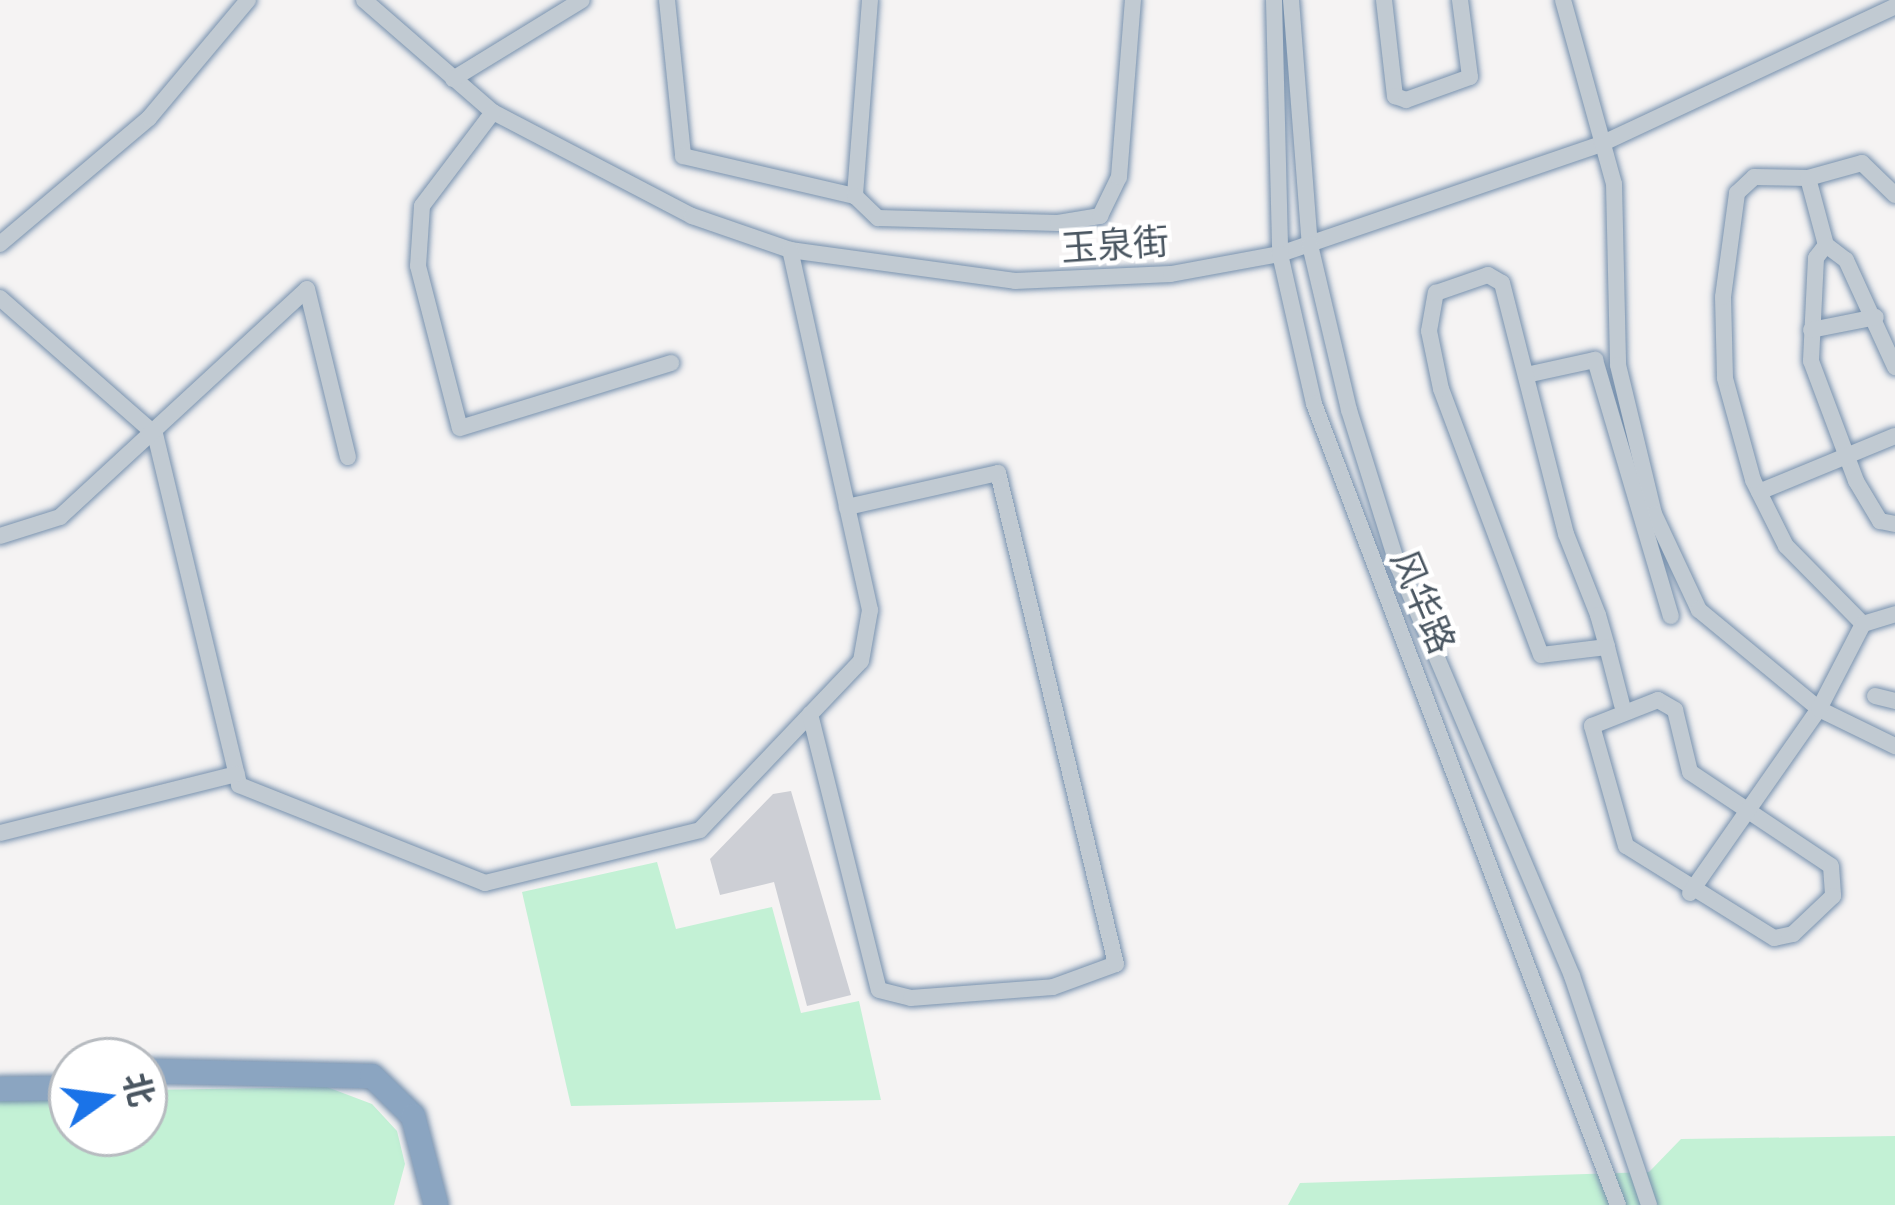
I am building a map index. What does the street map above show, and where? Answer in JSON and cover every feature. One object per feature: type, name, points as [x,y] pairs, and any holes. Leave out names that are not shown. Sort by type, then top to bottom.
[{"type":"highway","points":[[168,1072],[373,1076],[413,1116],[436,1205]]},
{"type":"highway","points":[[0,1074],[48,1073]]},
{"type":"highway","points":[[168,1086],[363,1089],[404,1125],[419,1205]]},
{"type":"highway","points":[[0,1089],[48,1088]]},
{"type":"street","points":[[0,244],[149,118],[248,0]]},
{"type":"street","name":"玉泉街","points":[[364,0],[493,112],[582,168],[790,250],[1015,281],[1171,274],[1280,254],[1601,144],[1895,6]]},
{"type":"street","points":[[452,80],[582,0]]},
{"type":"street","points":[[667,0],[683,156],[855,196],[878,218],[1100,216],[1119,177],[1133,0]]},
{"type":"street","points":[[855,196],[870,0]]},
{"type":"street","name":"风华路","points":[[1274,0],[1280,254],[1314,404],[1618,1205]]},
{"type":"street","points":[[1291,0],[1310,244],[1398,566],[1572,976],[1649,1205]]},
{"type":"street","points":[[1384,0],[1395,96],[1406,100],[1470,77],[1460,0]]},
{"type":"street","points":[[1563,0],[1620,224],[1618,365],[1654,514],[1699,610],[1819,709],[1895,746]]},
{"type":"street","points":[[493,112],[422,206],[418,266],[460,428],[671,363]]},
{"type":"street","points":[[1863,624],[1786,545],[1760,492],[1724,378],[1737,194],[1754,177],[1808,178],[1862,163],[1895,195]]},
{"type":"street","points":[[1808,178],[1826,245],[1876,317],[1895,368]]},
{"type":"street","points":[[1826,245],[1811,330],[1822,405],[1880,521],[1895,524]]},
{"type":"street","points":[[0,298],[155,434],[239,785],[485,884],[700,830],[861,661],[870,610],[790,250]]},
{"type":"street","points":[[1606,647],[1541,655],[1441,389],[1429,331],[1436,293],[1488,275],[1502,283],[1526,375],[1606,647],[1622,705]]},
{"type":"street","points":[[0,536],[60,517],[308,290],[348,457]]},
{"type":"street","points":[[1811,330],[1876,317]]},
{"type":"street","points":[[1526,375],[1594,360],[1671,616]]},
{"type":"street","points":[[1760,492],[1842,451],[1895,436]]},
{"type":"street","points":[[810,714],[879,990],[911,998],[1053,987],[1116,964],[998,473],[847,507]]},
{"type":"street","points":[[1690,893],[1819,709],[1863,624],[1895,614]]},
{"type":"street","points":[[1875,696],[1895,701]]},
{"type":"street","points":[[1658,700],[1675,710],[1690,772],[1746,814],[1831,866],[1833,896],[1774,938],[1690,893],[1626,846],[1592,726],[1622,705],[1658,700]]},
{"type":"street","points":[[0,833],[237,774]]},
{"type":"green space","points":[[657,862],[676,929],[772,907],[801,1013],[859,1001],[881,1100],[571,1106],[522,892]]},
{"type":"green space","points":[[327,1087],[372,1104],[397,1131],[405,1164],[394,1205],[0,1205],[0,1092],[48,1091],[48,1157],[168,1157],[168,1090]]},
{"type":"green space","points":[[1895,1136],[1895,1205],[1288,1205],[1300,1183],[1649,1172],[1681,1139]]},
{"type":"building","points":[[791,791],[851,995],[807,1006],[774,882],[720,895],[710,859],[773,794]]}]
